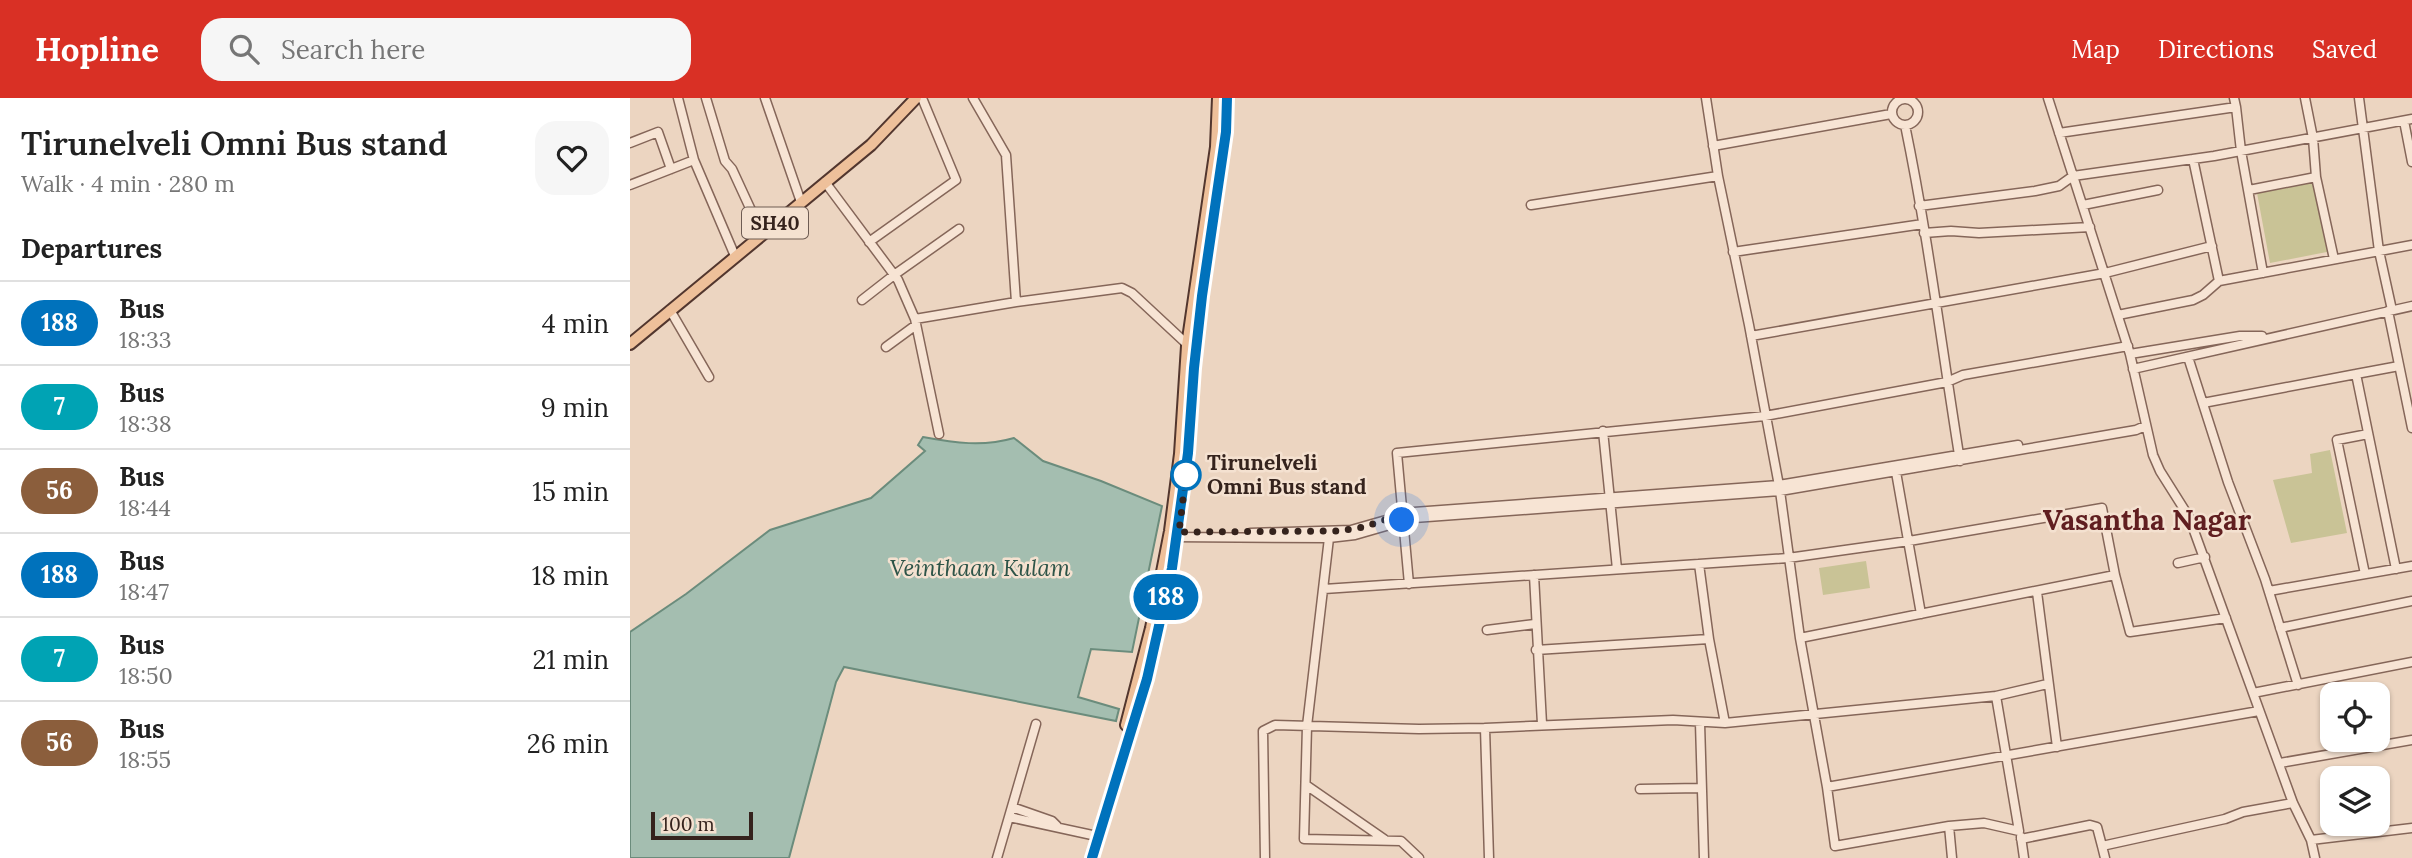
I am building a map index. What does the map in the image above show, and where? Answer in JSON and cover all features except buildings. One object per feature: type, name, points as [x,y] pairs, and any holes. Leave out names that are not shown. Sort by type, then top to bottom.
[{"type":"main road","name":"SH40","points":[[630,344],[871,145],[916,98]]},
{"type":"main road","points":[[1092,858],[1147,679],[1174,534],[1191,347],[1216,147],[1218,98]]},
{"type":"main road","points":[[1191,347],[1226,132],[1227,98]]},
{"type":"main road","points":[[1085,858],[1127,723],[1174,534]]},
{"type":"street","points":[[678,98],[694,160],[735,256]]},
{"type":"street","points":[[706,98],[725,161],[732,169],[762,234]]},
{"type":"street","points":[[765,98],[801,202]]},
{"type":"street","points":[[869,242],[956,180],[922,98]]},
{"type":"street","points":[[973,98],[1006,155],[1016,302]]},
{"type":"street","points":[[1706,98],[1718,176],[1779,488],[1836,858]]},
{"type":"street","points":[[2048,98],[2129,350],[2145,426],[2156,463],[2185,509],[2205,557],[2293,803],[2311,840],[2315,858]]},
{"type":"street","points":[[2305,98],[2314,138],[2316,177],[2334,259]]},
{"type":"street","points":[[2359,98],[2379,251],[2412,428]]},
{"type":"street","points":[[1898,99],[1912,99],[1917,106],[1918,113],[1912,123],[1898,123],[1891,114],[1892,106],[1898,99]]},
{"type":"street","points":[[2059,132],[2235,102],[2263,273]]},
{"type":"street","points":[[1713,146],[1891,114]]},
{"type":"street","points":[[1919,206],[2035,191],[2059,186],[2073,176],[2241,151],[2408,120],[2412,162]]},
{"type":"street","points":[[1905,125],[1937,303],[1960,458]]},
{"type":"street","points":[[630,143],[657,132],[671,169]]},
{"type":"street","points":[[2193,159],[2220,281]]},
{"type":"street","points":[[630,185],[694,160]]},
{"type":"street","points":[[1531,205],[1718,176]]},
{"type":"street","points":[[2249,190],[2316,177]]},
{"type":"street","points":[[825,182],[894,275],[915,322],[939,434]]},
{"type":"street","points":[[2082,205],[2158,190]]},
{"type":"street","points":[[1733,252],[1923,228],[1979,233],[2090,228]]},
{"type":"street","points":[[862,300],[959,229]]},
{"type":"street","points":[[2118,315],[2193,300],[2220,281],[2412,245]]},
{"type":"street","points":[[1751,336],[2105,274],[2212,246]]},
{"type":"street","points":[[886,347],[915,322],[1016,302],[1122,288],[1132,293],[1191,347]]},
{"type":"street","points":[[2133,369],[2412,306]]},
{"type":"street","points":[[670,310],[709,377]]},
{"type":"street","points":[[1409,584],[1397,453],[1765,416],[1947,382],[1963,375],[2240,336],[2279,336]]},
{"type":"street","points":[[2188,357],[2228,482],[2269,591],[2298,685]]},
{"type":"street","points":[[2203,404],[2399,366]]},
{"type":"street","points":[[2356,374],[2396,569]]},
{"type":"street","points":[[1779,488],[2136,430],[2145,426]]},
{"type":"street","points":[[1603,431],[1617,569]]},
{"type":"street","points":[[2365,575],[2337,440],[2368,434]]},
{"type":"street","points":[[1174,534],[1340,531],[1402,517],[1779,488],[1896,472],[1960,458]]},
{"type":"street","points":[[1896,472],[1921,614]]},
{"type":"street","points":[[1324,589],[1788,558],[1909,541],[2102,508],[2130,632],[2226,618]]},
{"type":"street","points":[[1174,534],[1329,538],[1355,536],[1402,517]]},
{"type":"street","points":[[1329,538],[1307,726],[1304,839],[1401,841],[1419,858]]},
{"type":"street","points":[[2178,562],[2205,557]]},
{"type":"street","points":[[1699,564],[1709,639],[1725,723]]},
{"type":"street","points":[[2269,591],[2412,566]]},
{"type":"street","points":[[1534,575],[1542,724]]},
{"type":"street","points":[[1800,638],[2115,575]]},
{"type":"street","points":[[2036,592],[2057,747]]},
{"type":"street","points":[[2280,628],[2412,601]]},
{"type":"street","points":[[1487,630],[1535,624]]},
{"type":"street","points":[[1536,650],[1709,639]]},
{"type":"street","points":[[2253,693],[2412,662]]},
{"type":"street","points":[[1265,858],[1263,731],[1275,725],[1485,728],[1673,720],[1725,723],[1996,696],[2047,684]]},
{"type":"street","points":[[1996,696],[2025,858]]},
{"type":"street","points":[[1827,787],[2259,711]]},
{"type":"street","points":[[1700,723],[1704,858]]},
{"type":"street","points":[[997,858],[1037,724]]},
{"type":"street","points":[[1485,728],[1489,858]]},
{"type":"street","points":[[2280,763],[2412,740]]},
{"type":"street","points":[[1306,785],[1385,840]]},
{"type":"street","points":[[1640,789],[1700,788]]},
{"type":"street","points":[[2102,846],[2293,803]]},
{"type":"street","points":[[1012,807],[1052,821],[1057,826]]},
{"type":"street","points":[[1009,817],[1093,835]]},
{"type":"street","points":[[1835,846],[1949,826],[1984,823],[2020,835],[2090,825],[2097,827],[2105,858]]},
{"type":"street","points":[[1949,826],[1952,858]]},
{"type":"street","points":[[2311,840],[2412,828]]},
{"type":"shaded area","points":[[2319,182],[2332,251],[2270,263],[2257,193]]},
{"type":"shaded area","points":[[2330,450],[2347,533],[2291,543],[2273,480],[2312,473],[2310,454]]},
{"type":"shaded area","points":[[1866,561],[1870,588],[1823,595],[1819,568]]},
{"type":"water","name":"Veinthaan Kulam","points":[[923,437],[969,443],[1014,438],[1043,461],[1162,506],[1132,652],[1091,649],[1078,697],[1119,709],[1116,721],[844,667],[836,682],[789,858],[630,858],[630,632],[686,594],[770,530],[871,498],[925,451],[918,445]]},
{"type":"bus line","name":"188","points":[[1092,858],[1147,679],[1178,538],[1196,349],[1226,132],[1227,98]]},
{"type":"place","name":"Tirunelveli Omni Bus stand","points":[[1186,475]]},
{"type":"district","name":"Vasantha Nagar","points":[[2147,520]]},
{"type":"route","points":[[1186,475],[1179,532],[1340,531],[1364,527],[1402,514],[1402,520]]}]
